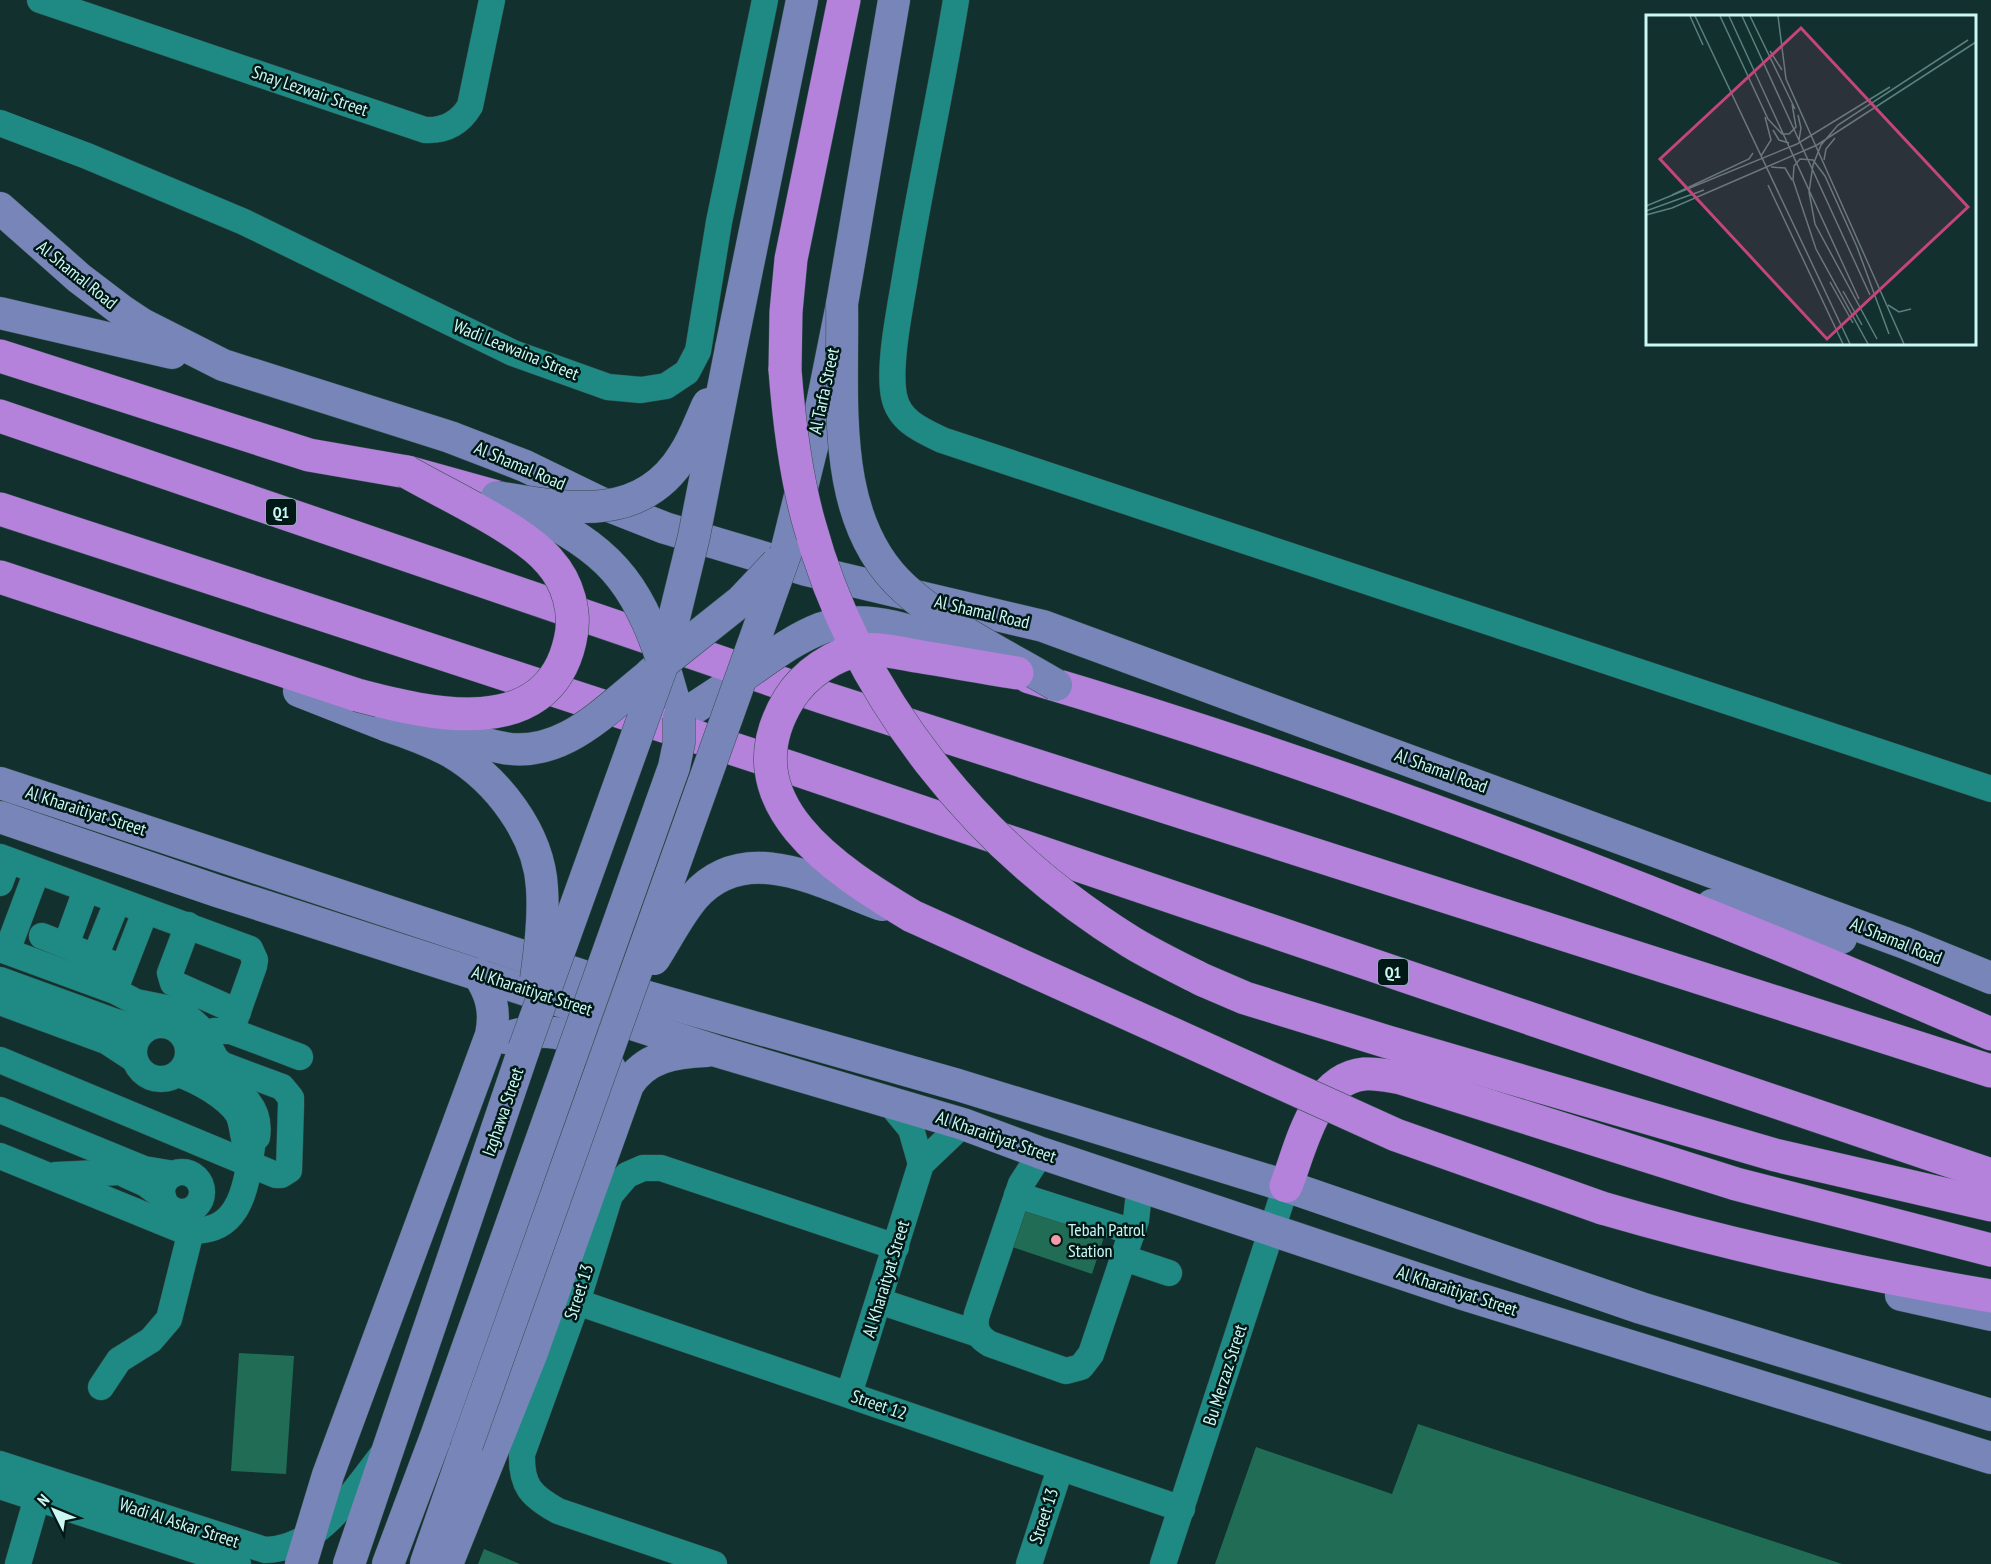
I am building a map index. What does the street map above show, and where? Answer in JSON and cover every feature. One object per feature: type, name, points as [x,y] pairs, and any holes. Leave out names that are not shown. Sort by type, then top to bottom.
[{"type":"highway","points":[[844,0],[798,219],[786,312],[788,409],[797,469],[809,523],[831,590],[878,686],[934,769],[977,818],[1022,861],[1076,905],[1132,943],[1203,980],[1245,998],[1775,1155],[1991,1205]]},
{"type":"highway","points":[[0,356],[309,455],[407,472],[497,497]]},
{"type":"highway","name":"Q1","points":[[0,416],[822,698],[1991,1071]]},
{"type":"highway","points":[[0,577],[166,632],[263,669],[406,708],[444,714],[485,714],[505,710],[527,701],[549,683],[563,663],[571,639],[569,597],[556,570],[545,556],[505,528],[407,472]]},
{"type":"highway","name":"Q1","points":[[0,509],[795,769],[1991,1175]]},
{"type":"highway","points":[[1991,1034],[1616,877],[1310,767],[1017,673],[891,652],[863,650],[833,661],[804,680],[779,718],[773,741],[773,772],[779,796],[794,824],[817,850],[844,873],[912,916],[1396,1135],[1602,1208],[1667,1227],[1818,1262],[1991,1296]]},
{"type":"highway","points":[[1286,1186],[1314,1114],[1322,1101],[1340,1084],[1352,1077],[1378,1074],[1401,1078],[1736,1184],[1991,1250]]},
{"type":"main road","points":[[663,663],[694,536],[802,0]]},
{"type":"main road","name":"Al Tarfa Street","points":[[622,1011],[786,552],[819,419],[842,304],[894,0]]},
{"type":"main road","name":"Al Shamal Road","points":[[0,208],[79,279],[121,310],[142,324],[222,365],[450,437],[525,466],[599,502],[665,528],[806,570],[1043,626],[1894,939],[1979,974]]},
{"type":"main road","points":[[842,304],[846,466],[858,520],[870,548],[888,572],[915,597],[1056,685]]},
{"type":"main road","points":[[0,313],[222,365]]},
{"type":"main road","points":[[497,497],[563,507],[587,508],[615,504],[652,488],[684,454],[731,348]]},
{"type":"main road","points":[[388,1564],[435,1439],[674,767],[679,743],[679,718],[663,663],[642,608],[608,561],[565,528],[497,497]]},
{"type":"main road","points":[[357,695],[481,742],[527,750],[544,747],[571,736],[663,663],[741,600],[786,552]]},
{"type":"main road","points":[[611,807],[639,754],[650,741],[679,718],[811,633],[837,624],[863,623],[918,634],[1017,673]]},
{"type":"main road","name":"Izghawa Street","points":[[349,1564],[524,1049],[663,663]]},
{"type":"main road","points":[[263,669],[442,748],[472,767],[511,807],[532,847],[542,887],[541,936],[524,1049]]},
{"type":"main road","name":"Al Kharaitiyat Street","points":[[0,783],[644,996],[958,1085],[1286,1186],[1641,1308],[1991,1415]]},
{"type":"main road","name":"Al Kharaitiyat Street","points":[[0,817],[217,891],[716,1051],[963,1124],[1041,1153],[1140,1184],[1463,1294],[1991,1458]]},
{"type":"main road","points":[[426,1564],[622,1011],[693,899],[715,879],[733,871],[752,866],[779,868],[912,916]]},
{"type":"main road","points":[[1616,877],[1738,912],[1979,974]]},
{"type":"main road","points":[[304,1551],[492,1028],[493,1009],[490,996],[478,974]]},
{"type":"main road","points":[[483,1056],[504,1038],[518,1034],[547,1031],[571,1037],[596,1049],[606,1059],[616,1082],[621,1106]]},
{"type":"main road","points":[[447,1564],[531,1355],[628,1085],[646,1065],[666,1056],[716,1051]]},
{"type":"main road","points":[[1667,1227],[1736,1252],[1821,1276],[1991,1314]]},
{"type":"street","name":"Snay Lezwair Street","points":[[40,0],[425,130],[434,130],[459,120],[470,106],[492,0]]},
{"type":"street","name":"Wadi Leawaina Street","points":[[0,123],[87,156],[244,222],[513,353],[608,387],[654,389],[677,380],[694,362],[698,351],[719,222],[765,0]]},
{"type":"street","points":[[956,0],[921,177],[899,312],[894,365],[894,396],[901,414],[915,427],[942,440],[1991,789]]},
{"type":"street","points":[[0,1002],[106,1041],[135,1060],[145,1074],[153,1078],[170,1078],[190,1053],[235,1022],[254,966],[254,954],[250,949],[37,871],[3,867]]},
{"type":"street","points":[[37,871],[8,924],[4,950],[43,964],[119,980]]},
{"type":"street","points":[[66,945],[86,890]]},
{"type":"street","points":[[95,957],[117,902]]},
{"type":"street","points":[[119,980],[145,912]]},
{"type":"street","points":[[188,925],[171,973],[173,983],[235,1022],[300,1057]]},
{"type":"street","points":[[42,936],[95,957],[146,1005],[182,1011],[191,1018],[190,1053],[191,1078],[227,1102],[240,1120],[244,1138],[252,1151],[276,1175],[286,1173],[289,1170],[291,1098],[282,1087],[190,1053]]},
{"type":"street","points":[[33,992],[43,964]]},
{"type":"street","points":[[0,980],[113,1021],[145,1030]]},
{"type":"street","points":[[135,1060],[135,1043],[145,1030],[161,1024],[177,1030],[187,1043],[190,1053]]},
{"type":"street","points":[[0,1060],[252,1151]]},
{"type":"street","points":[[888,1101],[911,1129],[921,1164]]},
{"type":"street","points":[[0,1110],[144,1169],[174,1174]]},
{"type":"street","name":"Al Kharaityat Street","points":[[849,1394],[921,1164],[963,1124]]},
{"type":"street","points":[[0,1125],[146,1184],[177,1211],[190,1209],[200,1200],[201,1186],[194,1175],[180,1172],[174,1174],[164,1184],[163,1197]]},
{"type":"street","points":[[0,1156],[179,1229],[191,1231],[216,1226],[235,1211],[244,1194],[252,1151]]},
{"type":"street","points":[[978,1334],[975,1328],[977,1314],[1017,1196],[1027,1172],[1041,1153]]},
{"type":"street","name":"Street 13","points":[[714,1564],[558,1511],[539,1501],[521,1474],[522,1454],[576,1302],[610,1195],[620,1180],[643,1168],[661,1168],[896,1247]]},
{"type":"street","points":[[46,1175],[120,1172]]},
{"type":"street","points":[[879,1301],[978,1334],[990,1344],[1066,1371],[1081,1367],[1091,1354],[1124,1258],[1138,1208],[1140,1184]]},
{"type":"street","name":"Bu Merzaz Street","points":[[1163,1564],[1286,1186]]},
{"type":"street","points":[[1017,1196],[1132,1232]]},
{"type":"street","points":[[101,1387],[119,1360],[152,1340],[169,1319],[191,1231]]},
{"type":"street","points":[[1124,1258],[1169,1273]]},
{"type":"street","name":"Street 12","points":[[576,1302],[1182,1509]]},
{"type":"street","name":"Wadi Al Askar Street","points":[[0,1464],[40,1488],[211,1544],[265,1550],[287,1547],[304,1551],[349,1497],[394,1433]]},
{"type":"street","name":"Street 13","points":[[1029,1564],[1060,1469]]},
{"type":"street","name":"Wadi Al Askar Street","points":[[0,1486],[40,1488]]},
{"type":"street","points":[[18,1564],[40,1488]]},
{"type":"street","name":"Wadi Al Askar Street","points":[[211,1544],[238,1564]]},
{"type":"building","name":"Tebah Patrol Station","points":[[1019,1205],[1105,1234],[1092,1274],[1006,1245]]},
{"type":"building","points":[[239,1353],[294,1356],[286,1474],[231,1471]]},
{"type":"building","points":[[1418,1424],[1842,1564],[1215,1564],[1256,1447],[1392,1494]]},
{"type":"building","points":[[484,1549],[520,1564],[478,1564]]},
{"type":"place","name":"Tebah Patrol Station","points":[[1056,1240]]}]
